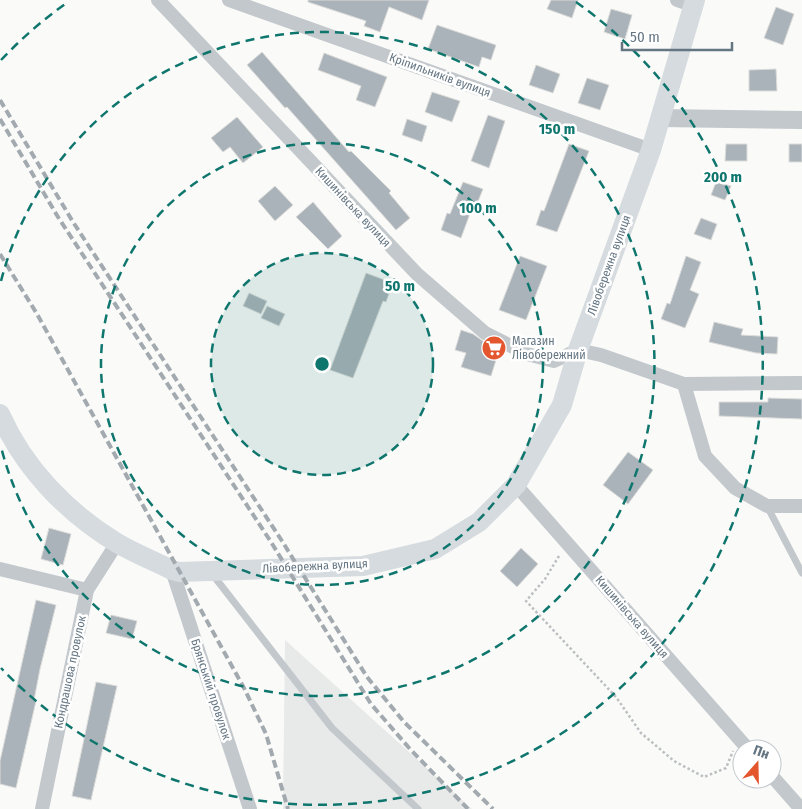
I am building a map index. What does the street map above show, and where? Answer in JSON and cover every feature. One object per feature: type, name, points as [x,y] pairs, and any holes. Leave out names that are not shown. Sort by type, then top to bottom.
[{"type":"main road","name":"Лівобережна вулиця","points":[[172,570],[179,572],[363,566],[435,549],[479,522],[516,485],[562,404],[578,350],[650,150],[660,118],[689,2]]},
{"type":"main road","points":[[0,414],[12,441],[36,474],[64,504],[117,543],[172,570]]},
{"type":"street","name":"Кишинівська вулиця","points":[[158,0],[417,274],[485,333],[527,354],[554,361],[578,350]]},
{"type":"street","name":"Кріпильників вулиця","points":[[229,0],[650,150]]},
{"type":"street","points":[[660,118],[802,120]]},
{"type":"street","points":[[578,350],[601,355],[684,384],[802,383]]},
{"type":"street","points":[[684,384],[705,456],[735,488],[767,506],[802,506]]},
{"type":"street","name":"Кишинівська вулиця","points":[[516,485],[740,739]]},
{"type":"street","name":"Кондрашова провулок","points":[[42,809],[88,590],[117,543]]},
{"type":"street","points":[[0,569],[88,590]]},
{"type":"street","name":"Брянський провулок","points":[[172,570],[250,809]]},
{"type":"street","points":[[782,787],[801,809]]},
{"type":"lane","points":[[767,506],[802,573]]},
{"type":"lane","points":[[210,571],[332,728],[413,807]]},
{"type":"path","points":[[567,543],[545,580],[526,601],[616,697],[641,733],[674,761],[704,777],[726,768],[732,760]]},
{"type":"shaded area","points":[[285,640],[472,809],[283,809]]},
{"type":"building","points":[[308,0],[429,0],[422,20],[389,7],[380,32],[364,26],[366,21],[308,2]]},
{"type":"building","points":[[551,0],[578,0],[572,18],[547,9]]},
{"type":"building","points":[[776,7],[794,14],[783,45],[764,38]]},
{"type":"building","points":[[611,9],[632,15],[625,39],[604,32]]},
{"type":"building","points":[[437,25],[496,45],[491,60],[482,57],[479,67],[428,49]]},
{"type":"building","points":[[262,52],[349,152],[351,151],[391,191],[389,193],[410,218],[396,230],[287,107],[285,108],[247,65]]},
{"type":"building","points":[[324,53],[387,77],[375,107],[356,100],[361,86],[318,70]]},
{"type":"building","points":[[536,65],[560,74],[553,93],[529,85]]},
{"type":"building","points":[[776,69],[777,91],[749,91],[749,70]]},
{"type":"building","points":[[587,78],[609,85],[600,110],[578,103]]},
{"type":"building","points":[[432,92],[460,101],[452,122],[425,112]]},
{"type":"building","points":[[488,115],[505,121],[489,168],[471,161]]},
{"type":"building","points":[[237,117],[263,147],[243,163],[230,147],[223,152],[211,138]]},
{"type":"building","points":[[407,119],[427,126],[422,142],[402,135]]},
{"type":"building","points":[[569,144],[589,151],[557,232],[536,225],[541,210],[544,211]]},
{"type":"building","points":[[726,144],[747,144],[747,161],[725,161]]},
{"type":"building","points":[[789,144],[802,144],[802,162],[789,162]]},
{"type":"building","points":[[463,182],[483,189],[477,204],[474,203],[461,238],[441,230],[447,213],[450,214]]},
{"type":"building","points":[[716,182],[731,186],[725,200],[711,195]]},
{"type":"building","points":[[275,186],[293,205],[275,221],[258,201]]},
{"type":"building","points":[[313,202],[342,236],[328,249],[296,217]]},
{"type":"building","points":[[701,218],[717,224],[711,240],[694,234]]},
{"type":"building","points":[[520,256],[547,266],[526,320],[499,310]]},
{"type":"building","points":[[686,256],[701,262],[690,290],[699,294],[685,328],[661,319],[667,303],[670,304]]},
{"type":"building","points":[[366,273],[393,283],[386,302],[383,301],[353,378],[330,370]]},
{"type":"building","points":[[249,293],[267,301],[261,314],[243,306]]},
{"type":"building","points":[[267,306],[285,314],[279,326],[261,318]]},
{"type":"building","points":[[714,322],[743,329],[741,335],[778,337],[777,354],[756,353],[709,342]]},
{"type":"building","points":[[461,330],[473,334],[487,344],[485,353],[497,357],[491,376],[461,367],[466,353],[455,350]]},
{"type":"building","points":[[768,398],[802,399],[802,419],[719,416],[719,402],[768,402]]},
{"type":"building","points":[[628,452],[653,470],[628,504],[603,485]]},
{"type":"building","points":[[49,528],[71,534],[63,565],[41,559]]},
{"type":"building","points":[[521,548],[538,564],[517,587],[500,571]]},
{"type":"building","points":[[36,600],[56,605],[40,669],[34,700],[36,701],[16,788],[0,784],[0,761]]},
{"type":"building","points":[[111,615],[137,621],[132,639],[106,633]]},
{"type":"building","points":[[96,682],[117,686],[91,800],[72,796]]},
{"type":"railway","points":[[0,100],[73,222],[282,541],[367,677],[404,722],[493,809]]},
{"type":"railway","points":[[0,119],[58,217],[271,542],[371,704],[410,749],[468,809]]},
{"type":"railway","points":[[0,254],[37,314],[244,688],[266,734],[288,809]]},
{"type":"place","name":"Магазин Лівобережний","points":[[494,348]]}]
